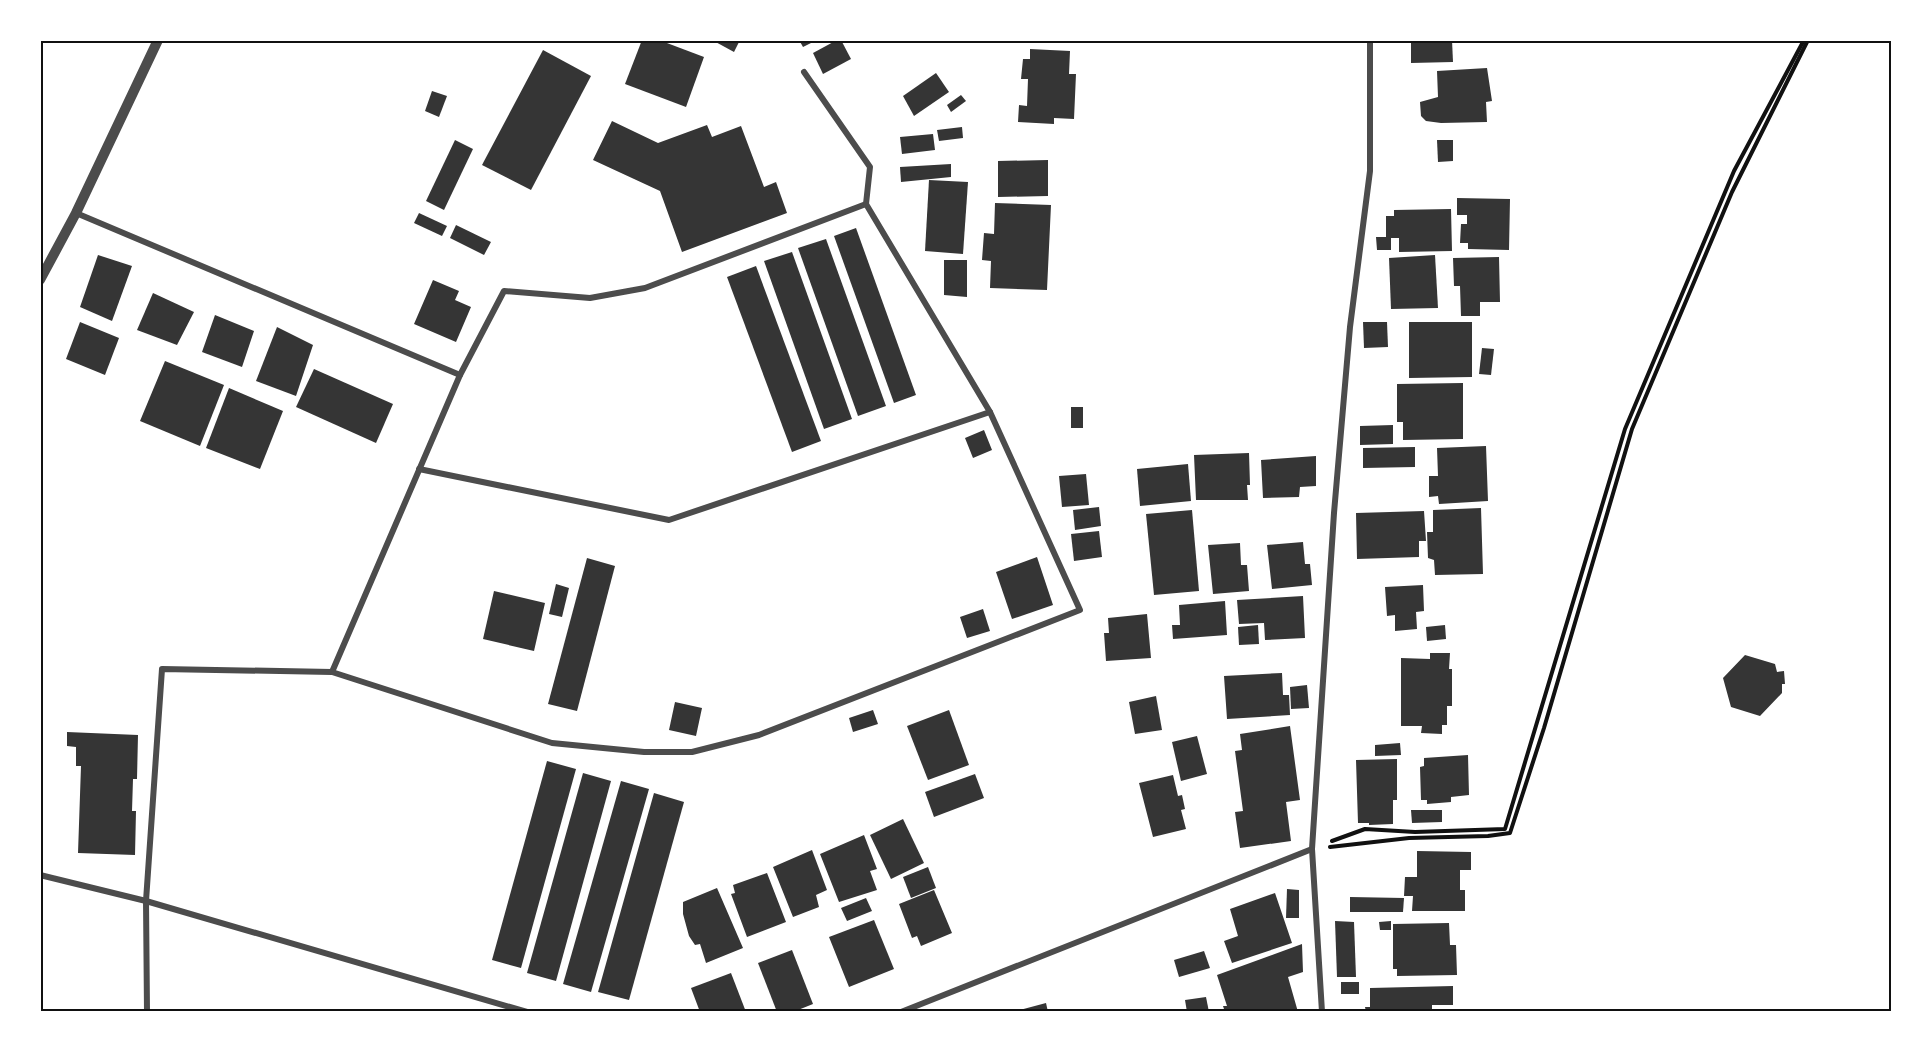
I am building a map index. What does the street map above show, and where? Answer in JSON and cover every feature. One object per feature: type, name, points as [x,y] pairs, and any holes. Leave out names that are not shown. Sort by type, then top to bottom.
[{"type":"street","points":[[40,280],[76,213],[158,40]]},
{"type":"street","points":[[1322,1011],[1312,849],[1337,478],[1350,327],[1370,171],[1370,40]]},
{"type":"street","points":[[147,1011],[146,901],[162,669],[332,672],[552,743],[644,752],[692,752],[759,735],[1080,610],[990,412],[866,204],[870,167],[804,72]]},
{"type":"street","points":[[332,672],[460,375],[504,291],[590,298],[645,288],[866,204]]},
{"type":"street","points":[[76,213],[460,375]]},
{"type":"street","points":[[419,469],[669,520],[990,412]]},
{"type":"street","points":[[901,1011],[1312,849]]},
{"type":"street","points":[[40,875],[146,901],[528,1011]]},
{"type":"path","points":[[1312,849],[1365,829],[1415,832],[1506,829],[1626,429],[1734,171],[1804,40]]},
{"type":"path","points":[[1312,849],[1408,838],[1488,836],[1510,833],[1544,728],[1632,429],[1732,192],[1808,40]]},
{"type":"building","points":[[642,40],[659,40],[704,57],[686,107],[625,84]]},
{"type":"building","points":[[712,40],[740,40],[734,52]]},
{"type":"building","points":[[799,40],[817,40],[803,47]]},
{"type":"building","points":[[841,40],[851,59],[823,74],[813,53]]},
{"type":"building","points":[[1411,40],[1452,40],[1453,62],[1411,63]]},
{"type":"building","points":[[1030,49],[1070,51],[1069,74],[1076,74],[1074,119],[1054,118],[1054,124],[1018,122],[1019,105],[1027,106],[1028,79],[1021,79],[1023,59],[1030,59]]},
{"type":"building","points":[[543,50],[591,76],[531,190],[482,165]]},
{"type":"building","points":[[1487,68],[1492,101],[1486,102],[1487,122],[1441,123],[1426,121],[1421,116],[1420,102],[1438,97],[1437,71]]},
{"type":"building","points":[[936,73],[949,92],[914,116],[903,96]]},
{"type":"building","points":[[432,91],[447,96],[439,117],[425,111]]},
{"type":"building","points":[[961,95],[966,101],[951,112],[947,105]]},
{"type":"building","points":[[612,121],[658,143],[707,125],[712,137],[741,126],[764,187],[776,182],[787,213],[682,252],[660,191],[593,160]]},
{"type":"building","points":[[962,127],[963,138],[939,141],[937,130]]},
{"type":"building","points":[[933,134],[935,150],[902,154],[900,137]]},
{"type":"building","points":[[455,140],[473,149],[444,210],[426,201]]},
{"type":"building","points":[[1437,140],[1453,140],[1453,161],[1438,162]]},
{"type":"building","points":[[1048,160],[1048,196],[998,197],[998,161]]},
{"type":"building","points":[[951,164],[951,177],[901,182],[900,167]]},
{"type":"building","points":[[929,180],[968,182],[963,254],[925,251]]},
{"type":"building","points":[[1457,198],[1510,199],[1509,250],[1468,249],[1468,243],[1460,243],[1461,224],[1467,224],[1467,215],[1457,215]]},
{"type":"building","points":[[995,203],[1051,205],[1047,290],[990,288],[991,261],[982,260],[984,233],[994,234]]},
{"type":"building","points":[[1451,209],[1452,251],[1399,252],[1399,238],[1391,238],[1391,250],[1377,250],[1376,237],[1386,237],[1386,216],[1394,216],[1394,210]]},
{"type":"building","points":[[419,213],[447,226],[442,236],[414,223]]},
{"type":"building","points":[[456,225],[491,242],[484,255],[450,238]]},
{"type":"building","points":[[856,228],[916,395],[894,403],[834,236]]},
{"type":"building","points":[[826,239],[886,406],[858,416],[798,248]]},
{"type":"building","points":[[792,252],[852,419],[824,429],[764,261]]},
{"type":"building","points":[[98,255],[132,266],[112,321],[80,307]]},
{"type":"building","points":[[1435,255],[1438,308],[1391,309],[1389,258]]},
{"type":"building","points":[[1499,257],[1500,302],[1480,302],[1480,316],[1461,316],[1460,286],[1454,286],[1453,258]]},
{"type":"building","points":[[944,260],[967,260],[967,297],[944,295]]},
{"type":"building","points":[[756,266],[821,441],[792,452],[727,277]]},
{"type":"building","points":[[433,280],[459,291],[455,300],[471,307],[456,342],[414,324]]},
{"type":"building","points":[[153,293],[194,312],[177,345],[137,330]]},
{"type":"building","points":[[215,315],[254,331],[242,367],[202,352]]},
{"type":"building","points":[[80,322],[119,338],[105,375],[66,359]]},
{"type":"building","points":[[1363,322],[1387,322],[1388,347],[1364,348]]},
{"type":"building","points":[[1409,322],[1472,322],[1472,377],[1409,378]]},
{"type":"building","points":[[277,327],[313,345],[296,396],[256,381]]},
{"type":"building","points":[[1482,348],[1494,349],[1491,375],[1479,374]]},
{"type":"building","points":[[165,361],[224,385],[200,446],[140,421]]},
{"type":"building","points":[[314,369],[393,404],[376,443],[296,407]]},
{"type":"building","points":[[1463,383],[1463,439],[1403,440],[1403,422],[1397,422],[1397,384]]},
{"type":"building","points":[[229,388],[283,411],[260,469],[206,448]]},
{"type":"building","points":[[1071,407],[1083,407],[1083,428],[1071,428]]},
{"type":"building","points":[[1393,425],[1393,444],[1360,445],[1360,426]]},
{"type":"building","points":[[984,430],[992,450],[973,458],[965,438]]},
{"type":"building","points":[[1486,446],[1488,501],[1439,504],[1438,496],[1429,497],[1429,476],[1438,476],[1437,448]]},
{"type":"building","points":[[1415,447],[1415,467],[1363,468],[1363,448]]},
{"type":"building","points":[[1249,453],[1248,500],[1196,500],[1194,455]]},
{"type":"building","points":[[1316,456],[1316,486],[1300,487],[1299,497],[1263,498],[1261,460]]},
{"type":"building","points":[[1188,464],[1191,501],[1140,506],[1137,469]]},
{"type":"building","points":[[1086,474],[1089,505],[1062,507],[1059,476]]},
{"type":"building","points":[[1099,507],[1101,526],[1075,530],[1073,510]]},
{"type":"building","points":[[1481,508],[1483,574],[1435,575],[1434,560],[1428,558],[1427,532],[1433,532],[1433,510]]},
{"type":"building","points":[[1192,510],[1199,591],[1154,595],[1146,514]]},
{"type":"building","points":[[1424,511],[1426,541],[1419,541],[1419,557],[1357,559],[1356,513]]},
{"type":"building","points":[[1099,531],[1102,557],[1074,561],[1071,534]]},
{"type":"building","points":[[1303,542],[1305,564],[1310,564],[1312,585],[1272,589],[1267,545]]},
{"type":"building","points":[[1240,543],[1241,565],[1247,565],[1249,591],[1213,594],[1208,545]]},
{"type":"building","points":[[1037,557],[1053,605],[1012,619],[996,572]]},
{"type":"building","points":[[587,558],[615,566],[577,711],[548,704]]},
{"type":"building","points":[[556,584],[569,588],[562,617],[549,614]]},
{"type":"building","points":[[1423,585],[1424,611],[1416,612],[1417,629],[1395,631],[1395,615],[1387,616],[1385,587]]},
{"type":"building","points":[[494,591],[545,603],[534,651],[483,639]]},
{"type":"building","points":[[1303,596],[1305,638],[1265,640],[1264,623],[1239,624],[1237,600]]},
{"type":"building","points":[[1225,601],[1227,635],[1173,639],[1172,625],[1180,625],[1179,605]]},
{"type":"building","points":[[983,609],[990,631],[967,638],[960,617]]},
{"type":"building","points":[[1147,614],[1151,658],[1106,661],[1104,633],[1109,633],[1108,618]]},
{"type":"building","points":[[1258,625],[1259,644],[1239,645],[1238,627]]},
{"type":"building","points":[[1445,625],[1446,639],[1427,641],[1426,627]]},
{"type":"building","points":[[1430,653],[1450,653],[1452,706],[1447,706],[1447,725],[1442,725],[1442,734],[1421,733],[1422,726],[1401,726],[1401,658],[1430,659]]},
{"type":"building","points":[[1745,655],[1775,664],[1777,672],[1784,671],[1785,684],[1782,684],[1782,693],[1760,716],[1731,707],[1723,678]]},
{"type":"building","points":[[1282,673],[1283,695],[1289,695],[1290,715],[1227,719],[1224,676]]},
{"type":"building","points":[[1307,685],[1309,708],[1291,709],[1290,687]]},
{"type":"building","points":[[1156,696],[1162,730],[1135,734],[1129,702]]},
{"type":"building","points":[[675,702],[702,708],[696,736],[669,730]]},
{"type":"building","points":[[873,710],[878,724],[853,732],[849,718]]},
{"type":"building","points":[[949,710],[969,765],[928,780],[907,726]]},
{"type":"building","points":[[1290,726],[1300,800],[1286,802],[1291,841],[1240,848],[1235,812],[1243,811],[1235,751],[1242,750],[1240,734]]},
{"type":"building","points":[[67,732],[138,735],[137,779],[133,779],[132,811],[136,811],[135,855],[78,853],[81,766],[76,766],[76,747],[67,746]]},
{"type":"building","points":[[1197,736],[1207,774],[1181,781],[1172,742]]},
{"type":"building","points":[[1400,743],[1401,755],[1375,756],[1375,745]]},
{"type":"building","points":[[1468,755],[1469,795],[1451,797],[1451,802],[1427,804],[1427,800],[1421,800],[1420,767],[1424,766],[1424,758]]},
{"type":"building","points":[[1397,759],[1397,800],[1393,800],[1393,824],[1358,823],[1356,760]]},
{"type":"building","points":[[547,761],[576,769],[521,968],[492,960]]},
{"type":"building","points":[[583,773],[611,781],[556,981],[527,973]]},
{"type":"building","points":[[975,774],[984,798],[934,817],[925,792]]},
{"type":"building","points":[[1173,775],[1178,796],[1182,795],[1185,809],[1181,810],[1186,829],[1153,837],[1139,783]]},
{"type":"building","points":[[621,781],[649,789],[591,992],[563,984]]},
{"type":"building","points":[[654,793],[684,802],[629,1000],[598,992]]},
{"type":"building","points":[[1411,810],[1442,810],[1442,822],[1412,823]]},
{"type":"building","points":[[903,819],[924,863],[891,879],[870,835]]},
{"type":"building","points":[[864,835],[877,869],[870,871],[877,890],[839,902],[820,854]]},
{"type":"building","points":[[812,850],[827,890],[816,895],[819,907],[793,917],[773,867]]},
{"type":"building","points":[[1417,851],[1471,852],[1471,870],[1460,870],[1460,890],[1465,890],[1465,911],[1412,911],[1413,896],[1404,896],[1405,877],[1417,877]]},
{"type":"building","points":[[928,867],[936,888],[911,898],[903,877]]},
{"type":"building","points":[[767,873],[786,922],[747,937],[731,894],[735,893],[733,885]]},
{"type":"building","points":[[717,888],[743,948],[706,963],[700,944],[695,945],[689,936],[683,914],[683,902]]},
{"type":"building","points":[[1287,889],[1299,890],[1299,918],[1286,918]]},
{"type":"building","points":[[934,890],[952,933],[921,946],[917,936],[912,938],[899,904]]},
{"type":"building","points":[[1275,893],[1292,943],[1232,963],[1224,941],[1238,936],[1230,909]]},
{"type":"building","points":[[1350,897],[1404,898],[1403,912],[1350,912]]},
{"type":"building","points":[[866,898],[872,911],[847,921],[841,908]]},
{"type":"building","points":[[874,920],[894,969],[849,987],[829,937]]},
{"type":"building","points":[[1335,921],[1354,922],[1356,977],[1337,977]]},
{"type":"building","points":[[1391,921],[1391,930],[1380,930],[1379,922]]},
{"type":"building","points":[[1449,923],[1450,945],[1456,945],[1457,975],[1397,976],[1397,969],[1393,969],[1393,924]]},
{"type":"building","points":[[1302,944],[1303,972],[1288,977],[1298,1012],[1225,1012],[1223,1006],[1227,1006],[1217,975]]},
{"type":"building","points":[[792,950],[813,1004],[793,1012],[777,1012],[758,963]]},
{"type":"building","points":[[1204,951],[1210,968],[1179,977],[1174,960]]},
{"type":"building","points":[[731,973],[746,1012],[700,1012],[691,988]]},
{"type":"building","points":[[1341,982],[1359,982],[1359,994],[1341,994]]},
{"type":"building","points":[[1453,986],[1453,1005],[1432,1005],[1432,1012],[1366,1012],[1365,1007],[1370,1007],[1370,988]]},
{"type":"building","points":[[1206,997],[1209,1012],[1187,1012],[1185,1000]]},
{"type":"building","points":[[1046,1003],[1048,1012],[1016,1011]]}]
